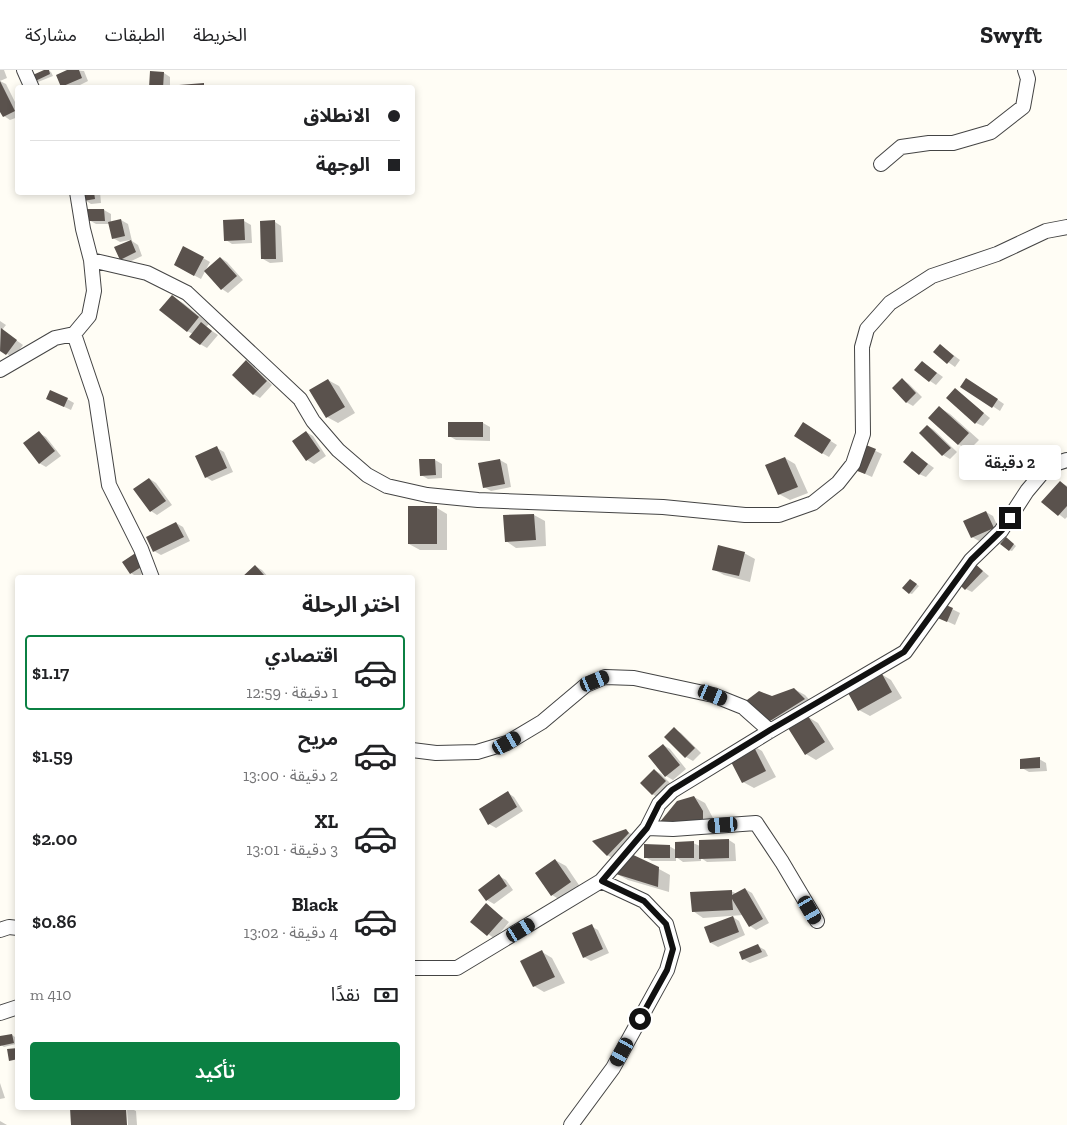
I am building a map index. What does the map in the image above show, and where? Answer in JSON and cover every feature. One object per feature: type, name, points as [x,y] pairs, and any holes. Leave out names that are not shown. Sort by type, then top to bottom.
[{"type":"street","points":[[24,70],[31,85]]},
{"type":"street","points":[[881,164],[901,147],[929,143],[953,143],[991,132],[1023,107],[1028,79],[1025,70]]},
{"type":"street","points":[[0,370],[55,338],[74,334],[89,316],[94,290],[91,260],[83,229],[77,195]]},
{"type":"street","points":[[91,260],[148,273],[187,292],[300,399],[313,421],[338,450],[367,475],[387,486],[428,495],[478,500],[663,507],[745,515],[778,515],[813,503],[838,483],[852,464],[863,434],[862,347],[867,329],[890,303],[932,276],[997,254],[1046,232],[1067,227]]},
{"type":"street","points":[[74,334],[96,399],[109,485],[141,549],[151,575]]},
{"type":"street","points":[[415,968],[457,968],[602,881],[647,828],[659,804],[672,790],[904,652],[971,560],[1002,530],[1028,491],[1048,466],[1067,460]]},
{"type":"street","points":[[415,750],[436,753],[477,752],[507,743],[542,722],[586,685],[605,677],[634,678],[713,695],[743,708],[770,730]]},
{"type":"street","points":[[647,828],[673,829],[756,823],[817,921]]},
{"type":"street","points":[[571,1125],[613,1068],[667,970],[673,949],[666,924],[644,901],[602,881]]},
{"type":"street","points":[[0,930],[9,927],[15,928]]},
{"type":"street","points":[[0,1013],[15,1008]]},
{"type":"building","points":[[44,70],[49,70],[50,74],[29,84],[26,78]]},
{"type":"building","points":[[67,70],[79,70],[82,78],[66,85],[60,85],[56,75]]},
{"type":"building","points":[[150,71],[164,72],[163,85],[149,85]]},
{"type":"building","points":[[0,81],[15,111],[3,117],[0,112]]},
{"type":"building","points":[[204,83],[204,85],[179,85]]},
{"type":"building","points":[[82,195],[94,195],[95,199],[83,201]]},
{"type":"building","points":[[87,209],[104,209],[105,221],[88,221]]},
{"type":"building","points":[[121,219],[125,236],[112,239],[108,222]]},
{"type":"building","points":[[244,219],[245,240],[224,241],[223,220]]},
{"type":"building","points":[[275,220],[276,259],[261,259],[260,221]]},
{"type":"building","points":[[131,240],[136,252],[120,260],[114,247]]},
{"type":"building","points":[[183,246],[204,257],[194,276],[174,265]]},
{"type":"building","points":[[220,257],[237,276],[221,290],[204,271]]},
{"type":"building","points":[[172,295],[199,317],[187,332],[159,310]]},
{"type":"building","points":[[201,322],[212,331],[200,345],[189,337]]},
{"type":"building","points":[[1,328],[17,340],[6,355],[0,351]]},
{"type":"building","points":[[940,344],[954,356],[947,364],[933,352]]},
{"type":"building","points":[[246,360],[267,381],[253,395],[232,375]]},
{"type":"building","points":[[922,361],[937,373],[929,382],[914,370]]},
{"type":"building","points":[[902,378],[916,393],[906,403],[892,388]]},
{"type":"building","points":[[966,378],[998,399],[992,408],[960,387]]},
{"type":"building","points":[[328,379],[345,407],[326,418],[309,390]]},
{"type":"building","points":[[955,388],[984,413],[975,424],[946,398]]},
{"type":"building","points":[[50,390],[68,398],[64,407],[46,399]]},
{"type":"building","points":[[939,406],[969,433],[958,445],[928,418]]},
{"type":"building","points":[[448,422],[483,422],[483,437],[448,437]]},
{"type":"building","points":[[803,422],[831,440],[822,454],[794,436]]},
{"type":"building","points":[[927,425],[951,448],[942,456],[919,433]]},
{"type":"building","points":[[39,431],[55,451],[39,464],[23,443]]},
{"type":"building","points":[[306,431],[320,451],[306,461],[292,441]]},
{"type":"building","points":[[856,441],[876,449],[865,474],[845,466]]},
{"type":"building","points":[[217,446],[227,468],[205,478],[195,456]]},
{"type":"building","points":[[912,451],[928,464],[919,475],[903,462]]},
{"type":"building","points":[[785,457],[798,487],[778,495],[765,465]]},
{"type":"building","points":[[419,459],[435,459],[436,475],[420,476]]},
{"type":"building","points":[[500,459],[505,484],[483,488],[478,463]]},
{"type":"building","points":[[149,478],[166,501],[150,512],[133,489]]},
{"type":"building","points":[[1060,481],[1067,487],[1067,506],[1058,516],[1041,502]]},
{"type":"building","points":[[408,506],[437,506],[437,544],[408,544]]},
{"type":"building","points":[[986,511],[994,528],[971,538],[963,521]]},
{"type":"building","points":[[534,514],[536,540],[505,542],[503,515]]},
{"type":"building","points":[[176,522],[184,537],[153,552],[146,537]]},
{"type":"building","points":[[1006,537],[1014,544],[1009,551],[1000,544]]},
{"type":"building","points":[[718,545],[745,552],[739,576],[712,570]]},
{"type":"building","points":[[137,552],[146,564],[130,574],[122,562]]},
{"type":"building","points":[[971,560],[983,571],[965,590],[953,578]]},
{"type":"building","points":[[255,565],[264,575],[244,575]]},
{"type":"building","points":[[910,579],[917,584],[909,594],[902,588]]},
{"type":"building","points":[[939,602],[953,608],[947,622],[933,616]]},
{"type":"building","points":[[881,672],[892,692],[858,711],[847,691]]},
{"type":"building","points":[[794,688],[805,699],[770,721],[743,703],[759,691],[772,696]]},
{"type":"building","points":[[808,716],[825,742],[805,755],[788,728]]},
{"type":"building","points":[[674,727],[695,748],[685,758],[664,737]]},
{"type":"building","points":[[752,743],[766,771],[742,783],[728,756]]},
{"type":"building","points":[[663,744],[680,765],[665,777],[648,756]]},
{"type":"building","points":[[1040,757],[1040,768],[1020,769],[1020,759]]},
{"type":"building","points":[[654,769],[666,781],[652,795],[640,783]]},
{"type":"building","points":[[508,791],[517,807],[488,825],[479,809]]},
{"type":"building","points":[[694,796],[703,811],[703,826],[655,828],[677,801]]},
{"type":"building","points":[[626,829],[629,833],[607,856],[592,841]]},
{"type":"building","points":[[729,839],[729,858],[699,859],[699,840]]},
{"type":"building","points":[[694,841],[694,858],[675,858],[675,842]]},
{"type":"building","points":[[644,844],[670,845],[670,858],[644,858]]},
{"type":"building","points":[[627,852],[659,867],[658,887],[616,874]]},
{"type":"building","points":[[555,859],[571,882],[551,896],[535,873]]},
{"type":"building","points":[[499,874],[507,886],[486,901],[478,890]]},
{"type":"building","points":[[745,888],[763,919],[749,927],[732,899],[733,910],[692,912],[690,892],[732,890],[732,895]]},
{"type":"building","points":[[486,903],[503,918],[487,936],[470,922]]},
{"type":"building","points":[[733,916],[739,932],[710,943],[704,927]]},
{"type":"building","points":[[592,924],[603,949],[583,958],[572,933]]},
{"type":"building","points":[[758,944],[762,952],[742,960],[739,952]]},
{"type":"building","points":[[542,950],[555,977],[533,987],[520,961]]},
{"type":"building","points":[[12,1034],[14,1043],[0,1046],[0,1036]]},
{"type":"building","points":[[15,1048],[15,1060],[9,1061],[7,1049]]},
{"type":"building","points":[[70,1110],[126,1110],[127,1125],[71,1125]]},
{"type":"route","points":[[640,1019],[667,970],[673,949],[666,924],[644,901],[602,881],[647,828],[659,804],[672,790],[904,652],[971,560],[1002,530],[1010,518]]}]
